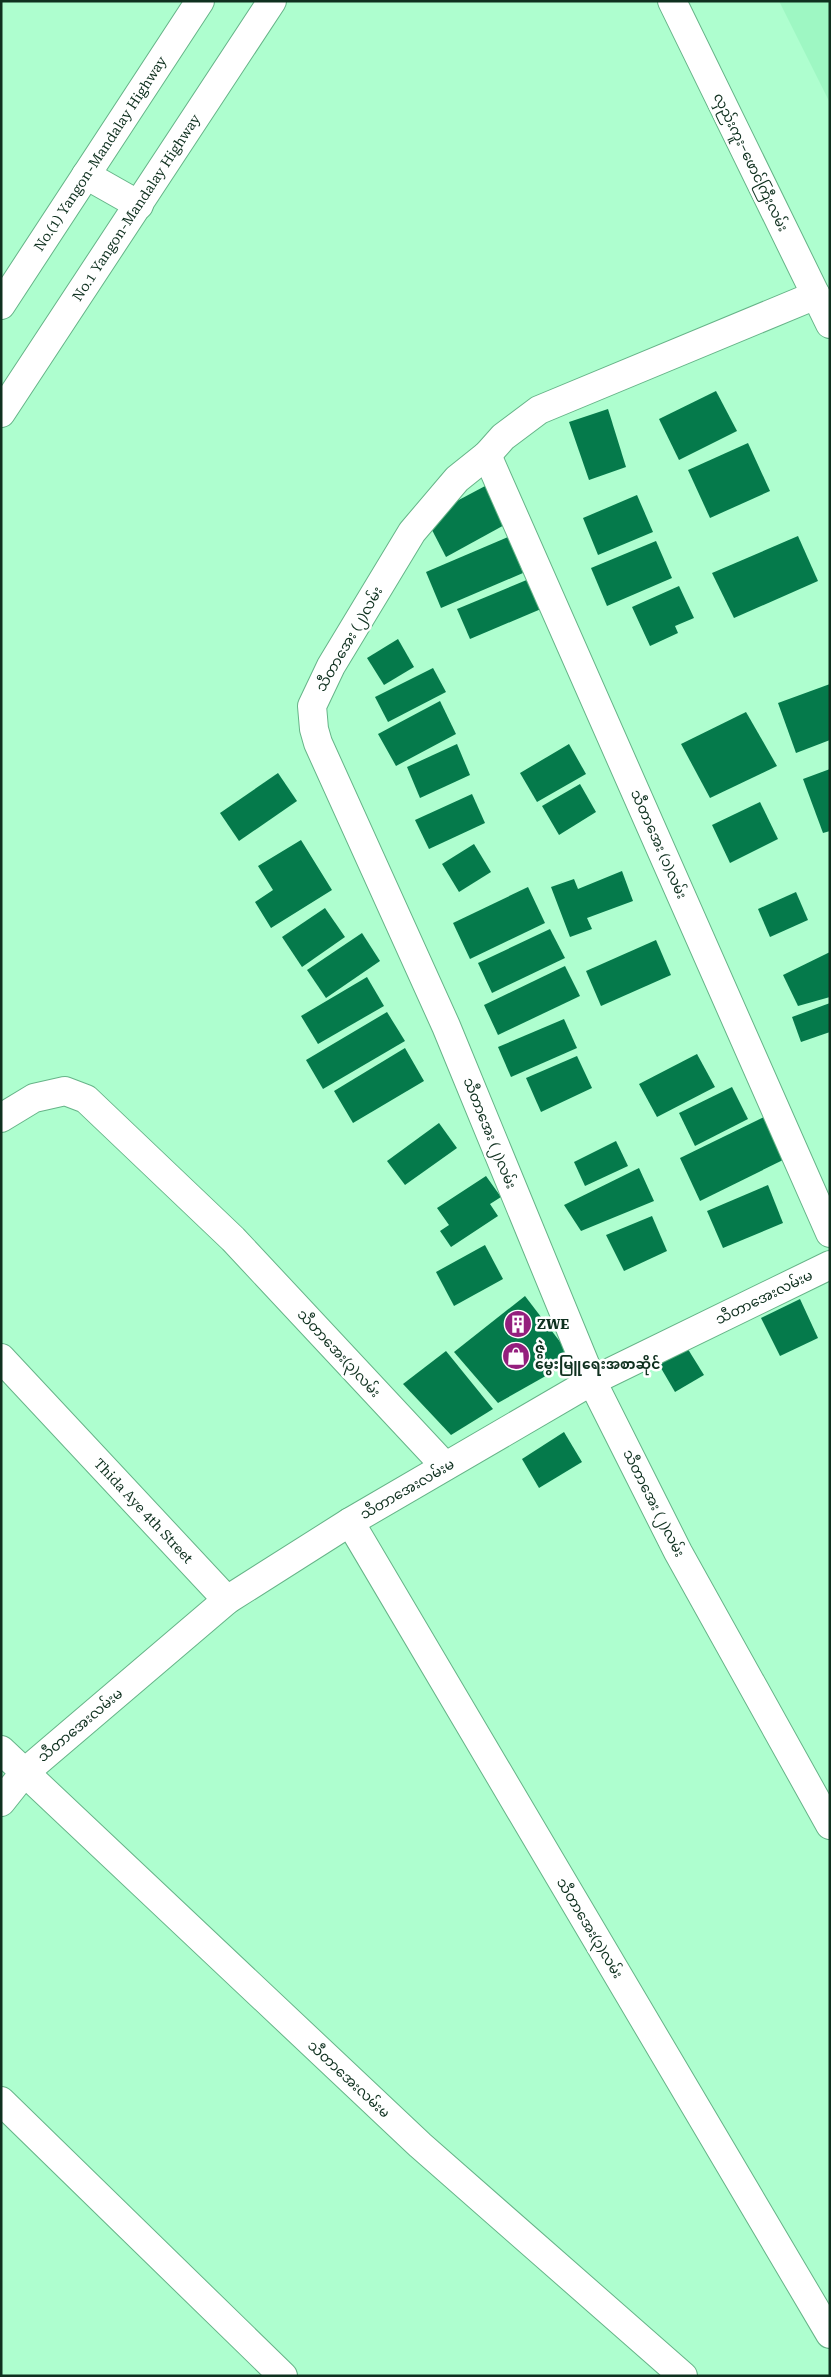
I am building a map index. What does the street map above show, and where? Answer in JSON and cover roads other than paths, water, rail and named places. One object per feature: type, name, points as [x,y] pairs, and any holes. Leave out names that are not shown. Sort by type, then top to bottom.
[{"type":"main road","name":"No.(1) Yangon-Mandalay Highway","points":[[1,305],[200,1]]},
{"type":"main road","name":"No.1 Yangon-Mandalay Highway","points":[[1,413],[272,1]]},
{"type":"main road","name":"လှည်းကူး−ဖောင်ကြီးလမ်း","points":[[672,1],[830,324]]},
{"type":"main road","points":[[86,175],[138,204]]},
{"type":"main road","name":"သီတာအေး (၂)လမ်း","points":[[816,295],[539,410],[503,437],[487,455],[457,479],[412,532],[331,666],[312,706],[314,729],[318,743],[446,1026],[592,1381],[678,1552],[830,1825]]},
{"type":"main road","name":"သီတာအေး (၁)လမ်း","points":[[487,455],[830,1233]]},
{"type":"main road","name":"သီတာအေး(၃)လမ်း","points":[[1,1118],[34,1098],[65,1091],[86,1099],[233,1239],[445,1466]]},
{"type":"main road","name":"သီတာအေးလမ်းမ","points":[[1,1802],[24,1773],[227,1600],[350,1522],[592,1381],[830,1265]]},
{"type":"main road","name":"Thida Aye 4th Street","points":[[1,1358],[227,1600]]},
{"type":"main road","name":"သီတာအေး(၃)လမ်း","points":[[350,1522],[830,2334]]},
{"type":"main road","name":"သီတာအေးလမ်းမ","points":[[1,1750],[420,2145],[683,2376]]},
{"type":"main road","points":[[1,2102],[283,2376]]},
{"type":"place","name":"ZWE","points":[[518,1324]]},
{"type":"place","name":"ဇွဲ မွေးမြူရေးအစာဆိုင်","points":[[516,1356]]}]
